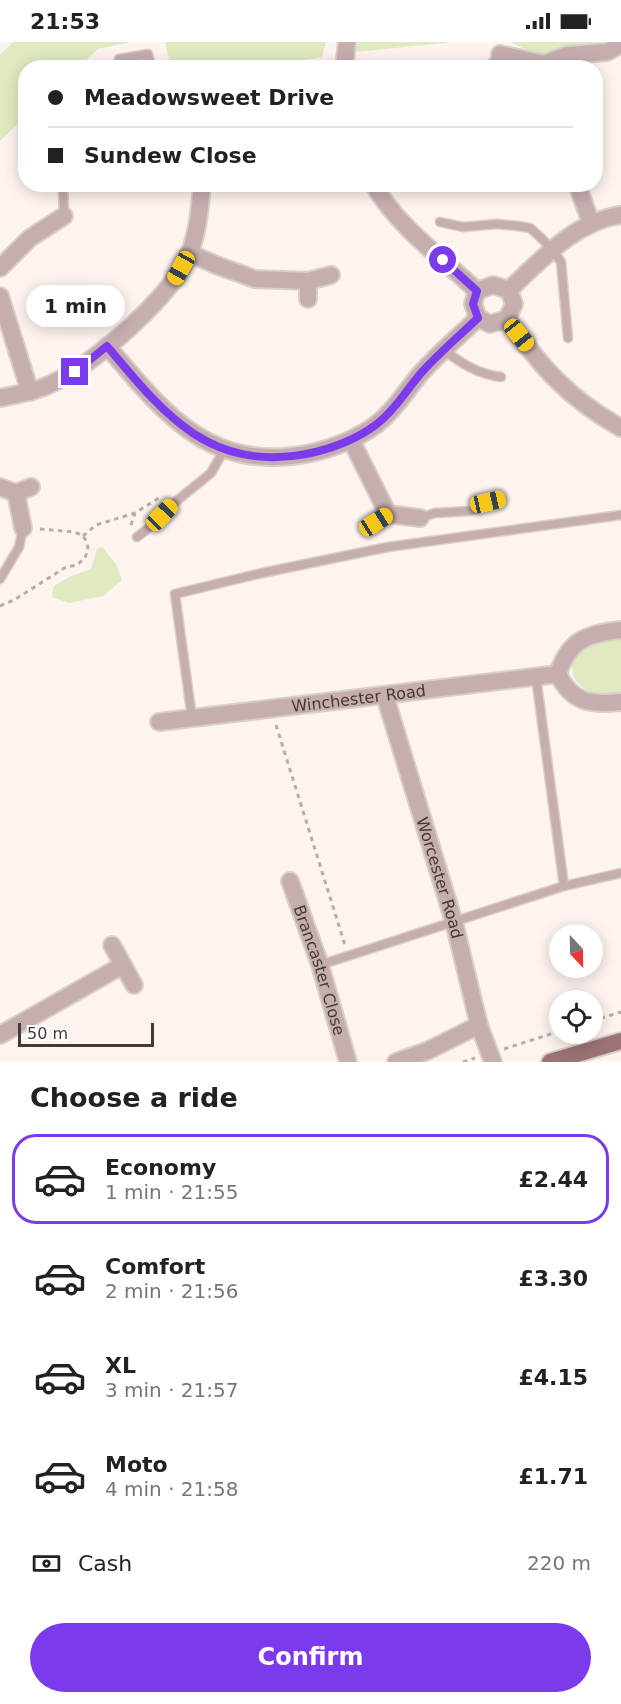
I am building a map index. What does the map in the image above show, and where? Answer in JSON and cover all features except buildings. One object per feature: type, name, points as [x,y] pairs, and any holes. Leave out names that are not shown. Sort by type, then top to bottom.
[{"type":"main road","points":[[550,1062],[621,1041]]},
{"type":"street","points":[[557,60],[567,55],[608,52],[621,44]]},
{"type":"street","points":[[500,54],[522,60]]},
{"type":"street","points":[[0,398],[51,385],[75,372],[146,313],[173,282],[189,253],[199,218],[201,192]]},
{"type":"street","points":[[378,192],[384,203],[406,228],[477,291]]},
{"type":"street","points":[[580,192],[591,223]]},
{"type":"street","points":[[0,268],[30,238],[64,216]]},
{"type":"street","points":[[508,290],[552,249],[571,235],[591,223],[621,216]]},
{"type":"street","points":[[189,253],[255,279],[308,281],[331,275]]},
{"type":"street","points":[[308,281],[308,300]]},
{"type":"street","points":[[493,285],[508,290],[514,304],[507,319],[490,324],[478,318],[473,304],[477,291],[493,285]]},
{"type":"street","points":[[0,296],[30,392]]},
{"type":"street","points":[[107,346],[146,392],[175,420],[199,438],[224,450],[248,456],[282,458],[324,450],[351,440],[376,425],[398,405],[421,374],[478,318]]},
{"type":"street","points":[[507,319],[553,377],[583,405],[621,428]]},
{"type":"street","points":[[351,440],[382,518],[420,518]]},
{"type":"street","points":[[16,489],[23,528]]},
{"type":"street","points":[[621,630],[594,633],[577,642],[563,657],[558,674],[565,688],[582,700],[602,704],[621,702]]},
{"type":"street","name":"Winchester Road","points":[[159,722],[558,674]]},
{"type":"street","name":"Worcester Road","points":[[385,696],[454,922],[479,1025],[497,1056]]},
{"type":"street","name":"Brancaster Close","points":[[290,881],[320,965],[348,1062]]},
{"type":"street","points":[[112,945],[134,985]]},
{"type":"street","points":[[3,1027],[123,965]]},
{"type":"street","points":[[396,1062],[427,1051],[479,1025]]},
{"type":"lane","points":[[119,59],[148,54],[149,60]]},
{"type":"lane","points":[[495,60],[500,54]]},
{"type":"lane","points":[[63,192],[64,216]]},
{"type":"lane","points":[[440,222],[463,227],[497,224],[530,228],[552,249],[561,262],[568,338]]},
{"type":"lane","points":[[444,350],[463,365],[486,375],[501,377]]},
{"type":"lane","points":[[138,537],[174,503],[211,473],[224,450]]},
{"type":"lane","points":[[420,518],[435,513],[470,511],[488,502],[501,499]]},
{"type":"lane","points":[[192,718],[176,594],[262,573],[388,547],[621,515]]},
{"type":"lane","points":[[0,579],[19,548],[23,528]]},
{"type":"lane","points":[[536,677],[564,886]]},
{"type":"lane","points":[[320,965],[564,886],[621,873]]},
{"type":"path","points":[[83,536],[96,525],[135,513],[165,494]]},
{"type":"path","points":[[0,606],[14,600],[66,567],[77,565],[85,558],[88,549],[83,536],[75,532],[23,528]]},
{"type":"path","points":[[271,709],[348,956]]},
{"type":"path","points":[[603,1018],[621,1012]]},
{"type":"path","points":[[497,1056],[549,1035]]},
{"type":"path","points":[[464,1062],[476,1058]]},
{"type":"green space","points":[[13,42],[131,42],[98,49],[86,60],[18,60],[18,124],[0,141],[0,55]]},
{"type":"green space","points":[[165,42],[326,42],[322,57],[305,60],[169,60]]},
{"type":"green space","points":[[358,42],[453,42],[355,52]]},
{"type":"green space","points":[[510,42],[608,42],[604,45],[565,45],[541,57]]},
{"type":"green space","points":[[102,547],[116,564],[122,580],[103,596],[69,603],[52,597],[54,586],[69,577],[91,569],[97,549]]},
{"type":"green space","points":[[621,637],[621,694],[602,695],[581,686],[572,670],[573,661],[578,653],[586,646],[598,641]]},
{"type":"route","points":[[75,372],[107,346],[146,392],[175,420],[199,438],[224,450],[248,456],[282,458],[324,450],[351,440],[376,425],[398,405],[432,362],[478,318],[473,304],[477,291],[443,260]]}]
